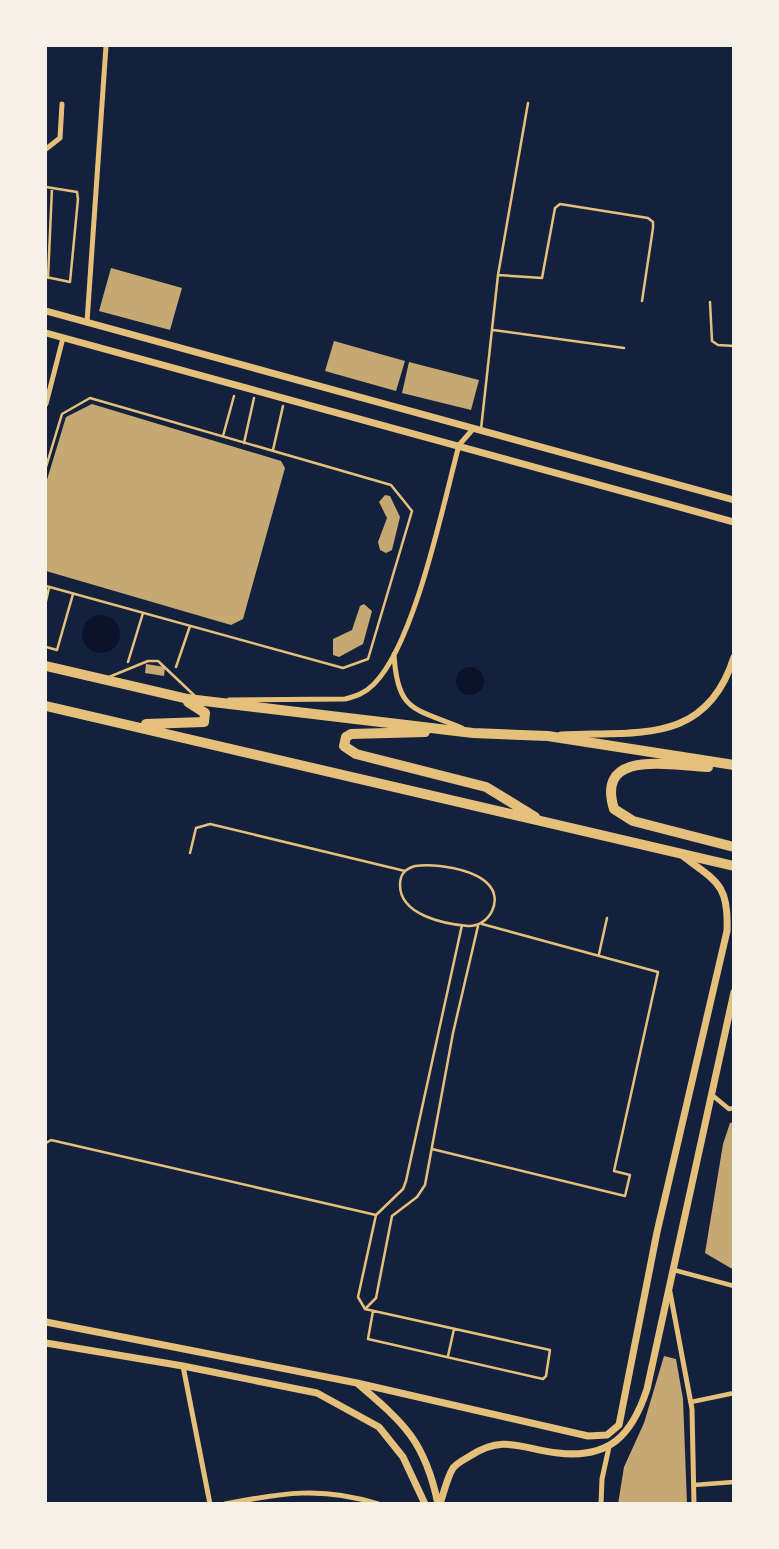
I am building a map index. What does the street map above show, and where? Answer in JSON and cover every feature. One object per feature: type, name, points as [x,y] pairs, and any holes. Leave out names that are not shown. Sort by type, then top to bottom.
[{"type":"highway","points":[[46,666],[198,700],[473,733],[548,736],[733,766]]},
{"type":"highway","points":[[103,719],[142,724],[204,722],[205,713],[198,706],[175,696]]},
{"type":"highway","points":[[46,706],[733,866]]},
{"type":"highway","points":[[450,730],[351,734],[346,737],[344,746],[356,754],[486,787],[544,822]]},
{"type":"highway","points":[[733,766],[636,764],[621,770],[612,780],[611,797],[614,809],[634,821],[733,847]]},
{"type":"street","points":[[87,322],[106,46]]},
{"type":"street","points":[[46,149],[60,138],[62,104]]},
{"type":"street","points":[[46,311],[733,500]]},
{"type":"street","points":[[46,334],[733,522]]},
{"type":"street","points":[[46,404],[63,338]]},
{"type":"street","points":[[211,700],[345,699],[363,694],[376,682],[394,654],[417,595],[459,445],[477,429]]},
{"type":"street","points":[[394,654],[397,687],[402,698],[411,706],[473,733]]},
{"type":"street","points":[[548,736],[675,727],[698,715],[716,697],[733,657]]},
{"type":"street","points":[[46,1322],[357,1383],[588,1436],[607,1435],[619,1425],[657,1232],[727,931],[728,910],[723,890],[680,854]]},
{"type":"street","points":[[439,1503],[454,1466],[482,1448],[508,1442],[559,1454],[609,1447],[625,1436],[638,1418],[647,1389],[733,992]]},
{"type":"street","points":[[710,1093],[729,1110],[733,1108]]},
{"type":"street","points":[[672,1269],[733,1286]]},
{"type":"street","points":[[669,1284],[691,1402],[694,1503]]},
{"type":"street","points":[[46,1343],[183,1366],[317,1393],[379,1427],[404,1457],[425,1503]]},
{"type":"street","points":[[183,1366],[210,1503]]},
{"type":"street","points":[[357,1383],[393,1414],[416,1439],[431,1471],[439,1503]]},
{"type":"street","points":[[691,1402],[733,1393]]},
{"type":"street","points":[[601,1503],[602,1479],[609,1447]]},
{"type":"street","points":[[694,1485],[733,1482]]},
{"type":"street","points":[[225,1503],[295,1491],[346,1494],[378,1503]]},
{"type":"street","points":[[346,1494],[346,1503]]},
{"type":"lane","points":[[477,429],[493,330],[498,275],[528,103]]},
{"type":"lane","points":[[46,187],[78,192],[73,276],[70,282],[47,278],[52,188]]},
{"type":"lane","points":[[498,275],[542,278],[555,208],[560,204],[621,213],[653,222],[642,301]]},
{"type":"lane","points":[[710,302],[712,341],[733,346]]},
{"type":"lane","points":[[493,330],[624,348]]},
{"type":"lane","points":[[96,679],[125,672],[148,661],[158,661],[198,700]]},
{"type":"lane","points":[[190,853],[196,828],[210,824],[405,871],[424,865],[480,878],[490,885],[494,895],[490,915],[480,925],[450,1047],[425,1185],[417,1197],[392,1216],[389,1222],[376,1298],[365,1308]]},
{"type":"lane","points":[[405,871],[400,889],[406,906],[415,912],[462,925],[480,925],[599,954],[656,969],[659,975],[614,1171],[630,1175],[625,1196],[432,1149]]},
{"type":"lane","points":[[599,954],[607,918]]},
{"type":"lane","points":[[373,1311],[368,1339],[543,1378],[547,1376],[550,1350],[373,1311],[365,1308],[358,1297],[376,1215],[402,1189],[406,1181],[462,925]]},
{"type":"lane","points":[[46,1143],[51,1140],[112,1153],[376,1215]]},
{"type":"lane","points":[[448,1357],[454,1329]]},
{"type":"path","points":[[223,436],[237,387]]},
{"type":"path","points":[[244,443],[256,392]]},
{"type":"path","points":[[46,467],[62,414],[89,398],[391,485],[412,511],[369,659],[343,668],[47,586],[46,601]]},
{"type":"path","points":[[272,451],[284,400]]},
{"type":"path","points":[[46,647],[57,650],[73,593]]},
{"type":"path","points":[[125,672],[143,613]]},
{"type":"path","points":[[174,674],[190,626]]},
{"type":"water","points":[[101,615],[114,621],[120,634],[114,647],[101,653],[88,647],[82,634],[88,621]]},
{"type":"water","points":[[470,667],[480,671],[484,681],[480,691],[470,695],[460,691],[456,681],[460,671]]},
{"type":"building","points":[[111,268],[182,288],[170,330],[99,311]]},
{"type":"building","points":[[334,341],[405,361],[396,391],[325,371]]},
{"type":"building","points":[[409,362],[479,380],[471,410],[402,393]]},
{"type":"building","points":[[92,404],[281,461],[285,468],[243,619],[231,625],[46,571],[46,483],[66,417]]},
{"type":"building","points":[[385,495],[390,496],[400,517],[392,550],[386,553],[380,550],[378,542],[387,518],[379,502]]},
{"type":"building","points":[[364,604],[372,611],[363,644],[339,657],[333,655],[333,639],[352,630],[360,606]]},
{"type":"building","points":[[146,664],[165,667],[164,676],[145,673]]},
{"type":"building","points":[[734,1122],[734,1270],[705,1253],[723,1144],[730,1123]]},
{"type":"building","points":[[664,1356],[676,1359],[683,1399],[687,1504],[618,1504],[624,1467],[644,1423]]}]
